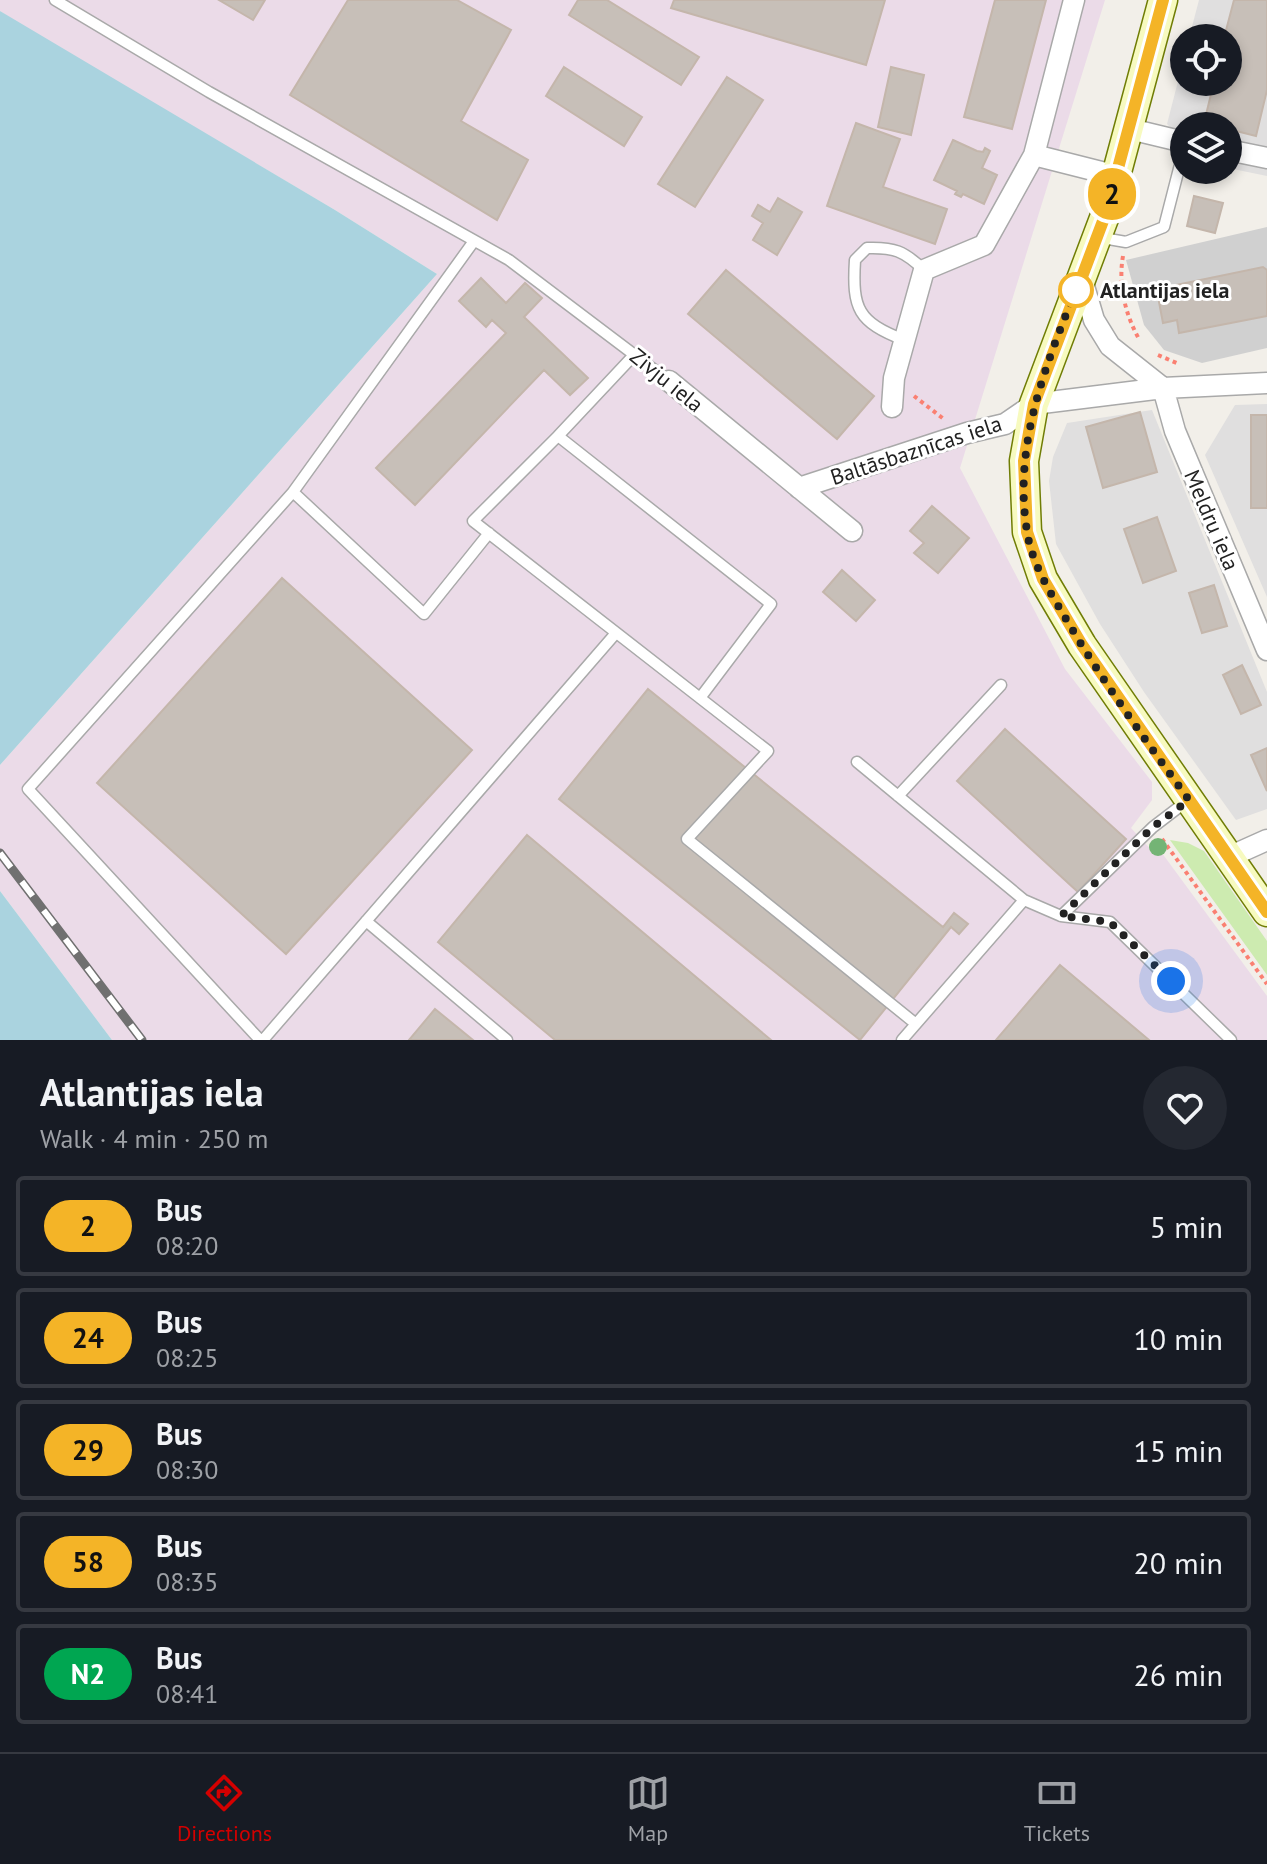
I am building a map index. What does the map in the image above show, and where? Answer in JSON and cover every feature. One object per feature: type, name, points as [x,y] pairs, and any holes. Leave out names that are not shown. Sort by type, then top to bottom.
[{"type":"main road","points":[[1163,0],[1117,176],[1034,404],[1024,461],[1027,532],[1043,579],[1110,689],[1267,912]]},
{"type":"street","points":[[892,407],[894,378],[924,270],[984,245],[1034,155],[1074,0]]},
{"type":"street","points":[[1130,129],[1170,139]]},
{"type":"street","points":[[1242,153],[1267,158]]},
{"type":"street","points":[[1034,155],[1117,176]]},
{"type":"street","points":[[1081,276],[1094,320],[1110,346],[1163,388]]},
{"type":"street","name":"Zivju iela","points":[[669,381],[852,531]]},
{"type":"street","name":"Baltāsbaznīcas iela","points":[[799,488],[967,433],[1005,424],[1034,404],[1163,388],[1267,383]]},
{"type":"street","name":"Meldru iela","points":[[1163,388],[1175,431],[1267,650]]},
{"type":"street","points":[[1229,857],[1267,840]]},
{"type":"lane","name":"Zivju iela","points":[[55,0],[209,92],[509,260],[669,381]]},
{"type":"lane","points":[[1097,237],[1126,242],[1164,227],[1175,184]]},
{"type":"lane","points":[[474,241],[293,492],[28,789],[261,1040],[616,633]]},
{"type":"lane","points":[[904,340],[875,329],[859,311],[853,284],[855,260],[867,248],[887,247],[908,255],[924,270]]},
{"type":"lane","points":[[635,354],[473,521],[768,751],[687,839],[916,1024]]},
{"type":"lane","points":[[558,436],[771,604],[700,698]]},
{"type":"lane","points":[[293,492],[424,614],[489,533]]},
{"type":"lane","points":[[898,796],[1001,685]]},
{"type":"lane","points":[[857,762],[1024,900],[1061,916],[1110,922],[1231,1040]]},
{"type":"lane","points":[[1061,916],[1153,827],[1189,800]]},
{"type":"lane","points":[[902,1040],[1024,900]]},
{"type":"lane","points":[[366,921],[507,1040]]},
{"type":"path","points":[[1126,242],[1120,277],[1126,307],[1138,338],[1158,355],[1182,365]]},
{"type":"path","points":[[894,378],[950,424]]},
{"type":"path","points":[[1153,827],[1267,984]]},
{"type":"shaded area","points":[[0,0],[1105,0],[960,468],[1065,669],[1152,782],[1152,800],[1131,828],[1154,853],[1159,849],[1267,996],[1267,1040],[112,1040],[0,891],[0,765],[437,274],[335,210],[26,28],[0,11]]},
{"type":"shaded area","points":[[1199,0],[1267,0],[1267,176],[1242,171],[1242,112],[1170,112],[1174,96],[1242,96],[1242,24],[1193,24]]},
{"type":"shaded area","points":[[1267,227],[1267,348],[1202,363],[1164,350],[1144,325],[1126,260]]},
{"type":"shaded area","points":[[1267,404],[1267,597],[1205,455],[1235,405]]},
{"type":"shaded area","points":[[1152,410],[1267,692],[1267,809],[1236,820],[1144,692],[1100,624],[1056,544],[1049,481],[1053,457],[1067,423]]},
{"type":"green space","points":[[1170,840],[1188,843],[1204,851],[1267,941],[1267,975]]},
{"type":"water","points":[[0,11],[437,274],[0,765]]},
{"type":"water","points":[[0,891],[112,1040],[0,1040]]},
{"type":"building","points":[[219,0],[265,0],[253,20]]},
{"type":"building","points":[[348,0],[457,0],[511,30],[461,121],[528,160],[497,220],[290,95]]},
{"type":"building","points":[[578,0],[607,0],[699,57],[681,85],[569,15]]},
{"type":"building","points":[[674,0],[885,0],[866,65],[671,8]]},
{"type":"building","points":[[995,0],[1046,0],[1012,129],[964,117]]},
{"type":"building","points":[[1234,0],[1267,0],[1267,90],[1256,136],[1242,132],[1242,112],[1207,112],[1211,96],[1242,96],[1242,24],[1228,24]]},
{"type":"building","points":[[564,67],[642,117],[624,146],[546,96]]},
{"type":"building","points":[[891,67],[924,75],[911,135],[878,127]]},
{"type":"building","points":[[727,77],[763,100],[695,207],[658,184]]},
{"type":"building","points":[[856,123],[900,139],[883,187],[947,209],[935,244],[827,206]]},
{"type":"building","points":[[953,140],[977,151],[983,152],[985,148],[990,151],[982,168],[997,175],[984,204],[963,194],[961,197],[955,194],[957,191],[934,180]]},
{"type":"building","points":[[1194,196],[1223,203],[1215,233],[1187,226]]},
{"type":"building","points":[[778,198],[802,212],[777,255],[753,240],[763,223],[752,216],[758,205],[770,212]]},
{"type":"building","points":[[1263,267],[1267,270],[1267,316],[1179,333],[1177,320],[1163,323],[1159,302],[1173,299],[1171,286]]},
{"type":"building","points":[[726,270],[874,396],[837,439],[688,314]]},
{"type":"building","points":[[481,278],[506,303],[525,283],[542,298],[524,317],[588,378],[570,395],[544,370],[415,505],[376,468],[506,333],[492,320],[486,327],[459,301]]},
{"type":"building","points":[[1140,412],[1157,472],[1103,488],[1086,427]]},
{"type":"building","points":[[1251,415],[1267,415],[1267,508],[1251,508]]},
{"type":"building","points":[[932,506],[969,538],[938,573],[914,553],[924,543],[910,531]]},
{"type":"building","points":[[1157,517],[1176,571],[1143,583],[1124,529]]},
{"type":"building","points":[[842,570],[875,600],[856,621],[823,592]]},
{"type":"building","points":[[282,578],[472,750],[286,954],[97,783]]},
{"type":"building","points":[[1214,585],[1227,626],[1202,633],[1189,593]]},
{"type":"building","points":[[1242,665],[1261,705],[1241,714],[1223,675]]},
{"type":"building","points":[[648,689],[943,927],[954,913],[968,924],[959,934],[951,927],[860,1040],[559,799]]},
{"type":"building","points":[[1005,729],[1126,839],[1078,892],[957,781]]},
{"type":"building","points":[[1267,748],[1267,791],[1251,755]]},
{"type":"building","points":[[527,835],[771,1040],[555,1040],[438,942]]},
{"type":"building","points":[[1060,965],[1149,1040],[996,1040]]},
{"type":"building","points":[[435,1009],[473,1040],[409,1040]]},
{"type":"railway","points":[[0,853],[142,1040]]},
{"type":"bus line","name":"2","points":[[1163,0],[1106,213],[1034,404],[1024,461],[1027,532],[1043,579],[1082,645],[1267,912]]},
{"type":"place","name":"Atlantijas iela","points":[[1076,290]]},
{"type":"route","points":[[1076,290],[1034,404],[1024,461],[1027,532],[1043,579],[1082,645],[1189,800],[1153,827],[1061,916],[1110,922],[1171,981]]}]
